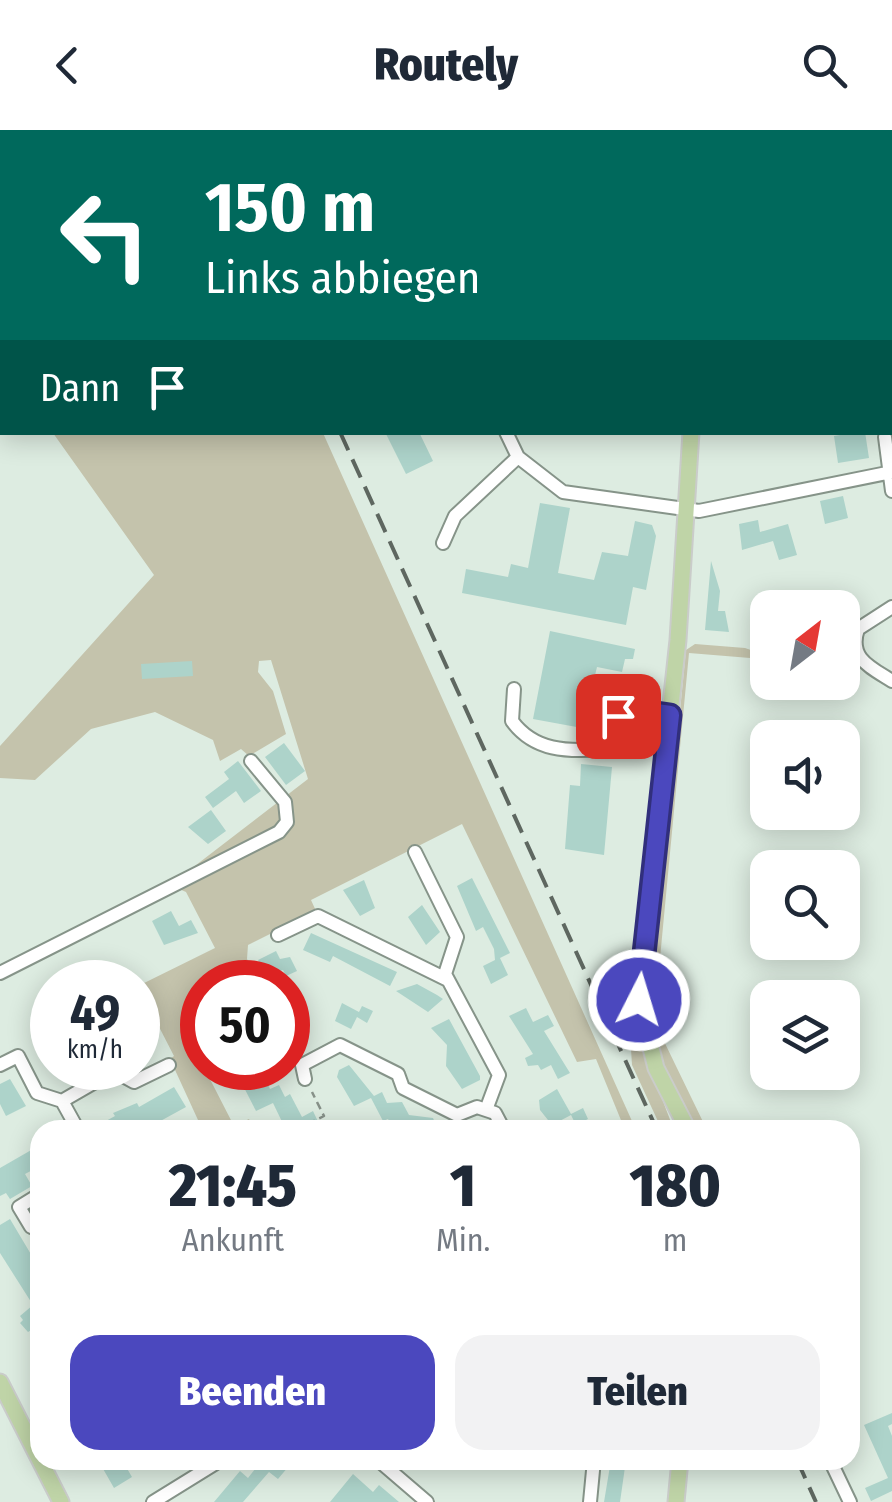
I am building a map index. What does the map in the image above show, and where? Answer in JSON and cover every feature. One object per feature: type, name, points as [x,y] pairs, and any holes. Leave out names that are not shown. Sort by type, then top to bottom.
[{"type":"main road","points":[[683,1120],[656,1068],[639,1000],[670,715],[691,435]]},
{"type":"main road","points":[[0,1382],[30,1441]]},
{"type":"main road","points":[[45,1470],[61,1502]]},
{"type":"main road","points":[[676,1502],[679,1470]]},
{"type":"street","points":[[507,435],[518,457],[563,492],[686,510],[714,511],[890,473]]},
{"type":"street","points":[[885,437],[892,491]]},
{"type":"street","points":[[443,543],[455,516],[518,457]]},
{"type":"street","points":[[892,607],[858,628],[854,644],[860,659],[892,680]]},
{"type":"street","points":[[514,690],[512,721],[538,745],[578,751],[603,749],[614,735],[618,716],[636,710],[670,715]]},
{"type":"street","points":[[0,973],[279,832],[287,822],[285,802],[251,761]]},
{"type":"street","points":[[415,852],[457,938],[445,974],[499,1075],[486,1110]]},
{"type":"street","points":[[278,935],[318,908],[448,980]]},
{"type":"street","points":[[310,1061],[340,1045],[398,1074],[403,1088],[457,1116],[477,1107],[495,1113],[499,1120]]},
{"type":"street","points":[[0,1065],[18,1056],[37,1093],[62,1101],[72,1120]]},
{"type":"street","points":[[160,1069],[169,1064]]},
{"type":"street","points":[[62,1101],[80,1090]]},
{"type":"street","points":[[30,1200],[19,1207],[30,1225]]},
{"type":"street","points":[[163,1500],[206,1470]]},
{"type":"street","points":[[390,1470],[427,1502]]},
{"type":"street","points":[[590,1502],[593,1470]]},
{"type":"street","points":[[835,1470],[850,1502]]},
{"type":"path","points":[[310,1087],[324,1116],[316,1120]]},
{"type":"green space","points":[[54,435],[324,435],[632,1120],[621,1120],[596,1059],[577,1062],[462,824],[311,900],[316,911],[248,945],[247,960],[191,960],[215,948],[186,892],[170,885],[308,779],[271,660],[259,661],[258,672],[273,691],[286,734],[249,756],[241,749],[220,761],[213,740],[155,712],[91,729],[35,780],[0,778],[0,746],[154,575]]},
{"type":"green space","points":[[695,644],[745,648],[750,650],[750,658],[689,653],[655,1011],[659,1031],[702,1120],[687,1120],[660,1055],[650,1016],[686,650]]},
{"type":"green space","points":[[640,886],[635,1028],[670,1120],[657,1120],[632,1065]]},
{"type":"green space","points":[[180,965],[180,1081],[170,1059],[174,1056],[160,1029],[160,975]]},
{"type":"green space","points":[[184,1090],[216,1090],[231,1120],[198,1120]]},
{"type":"building","points":[[386,435],[420,435],[433,461],[406,474]]},
{"type":"building","points":[[865,435],[869,458],[838,463],[834,436]]},
{"type":"building","points":[[843,496],[848,518],[825,524],[820,501]]},
{"type":"building","points":[[540,503],[570,508],[558,573],[594,580],[602,552],[628,556],[635,521],[652,525],[656,536],[646,590],[633,587],[626,625],[462,593],[466,569],[508,577],[511,564],[528,568]]},
{"type":"building","points":[[758,520],[760,532],[788,524],[797,555],[779,560],[773,541],[742,550],[739,524]]},
{"type":"building","points":[[711,561],[720,591],[718,611],[725,611],[729,632],[705,630]]},
{"type":"building","points":[[550,631],[635,649],[633,659],[625,659],[622,672],[597,667],[582,728],[533,719]]},
{"type":"building","points":[[192,661],[193,676],[142,679],[141,664]]},
{"type":"building","points":[[284,743],[305,771],[286,785],[265,757]]},
{"type":"building","points":[[238,761],[261,791],[244,803],[236,791],[213,808],[205,797],[229,779],[224,772]]},
{"type":"building","points":[[581,764],[612,767],[604,855],[565,849],[570,785],[580,786]]},
{"type":"building","points":[[211,810],[226,831],[208,844],[188,827]]},
{"type":"building","points":[[472,878],[510,953],[500,958],[508,975],[491,984],[483,966],[495,960],[494,949],[483,927],[476,931],[457,886]]},
{"type":"building","points":[[364,880],[375,908],[360,916],[343,890]]},
{"type":"building","points":[[422,905],[440,932],[426,945],[408,917]]},
{"type":"building","points":[[171,911],[179,926],[191,920],[198,933],[164,945],[152,921]]},
{"type":"building","points":[[311,933],[397,972],[390,986],[333,956],[330,962],[303,950]]},
{"type":"building","points":[[276,951],[280,959],[292,960],[258,960]]},
{"type":"building","points":[[417,984],[443,999],[428,1012],[396,991]]},
{"type":"building","points":[[342,1003],[359,1012],[362,1006],[373,1011],[367,1023],[357,1017],[351,1029],[335,1021]]},
{"type":"building","points":[[526,1008],[533,1022],[548,1015],[554,1026],[544,1031],[570,1073],[558,1079],[551,1065],[541,1070],[538,1065],[528,1066],[525,1058],[533,1054],[509,1016]]},
{"type":"building","points":[[449,1019],[480,1076],[480,1080],[462,1089],[446,1066],[447,1045],[431,1028]]},
{"type":"building","points":[[349,1065],[374,1096],[382,1092],[387,1103],[402,1102],[409,1115],[434,1120],[382,1120],[371,1098],[354,1106],[337,1077],[339,1070]]},
{"type":"building","points":[[10,1079],[26,1106],[6,1116],[0,1104],[0,1084]]},
{"type":"building","points":[[174,1087],[186,1107],[162,1120],[108,1120],[115,1116],[113,1113],[137,1103],[139,1107]]},
{"type":"building","points":[[557,1089],[571,1114],[583,1108],[588,1119],[574,1120],[571,1115],[548,1120],[540,1110],[539,1100]]},
{"type":"building","points":[[245,1090],[282,1090],[285,1097],[290,1094],[302,1117],[313,1111],[317,1120],[281,1120],[273,1103],[256,1111]]},
{"type":"building","points":[[30,1151],[30,1171],[25,1174],[30,1187],[10,1199],[6,1193],[0,1196],[0,1168]]},
{"type":"building","points":[[10,1219],[30,1253],[30,1300],[0,1253],[0,1225]]},
{"type":"building","points":[[30,1308],[30,1331],[20,1323],[20,1316]]},
{"type":"building","points":[[892,1413],[892,1424],[888,1426],[892,1436],[892,1491],[871,1501],[865,1488],[888,1478],[864,1425]]},
{"type":"building","points":[[104,1470],[128,1470],[132,1477],[114,1488]]},
{"type":"building","points":[[254,1470],[286,1470],[278,1479],[269,1472],[243,1502],[214,1502],[240,1471],[248,1478]]},
{"type":"building","points":[[609,1470],[625,1470],[620,1502],[604,1502]]},
{"type":"building","points":[[353,1474],[373,1492],[379,1485],[399,1502],[330,1502]]},
{"type":"railway","points":[[341,435],[652,1120]]},
{"type":"railway","points":[[802,1470],[816,1502]]},
{"type":"route","points":[[618,716],[636,710],[670,715],[639,1000]]}]
